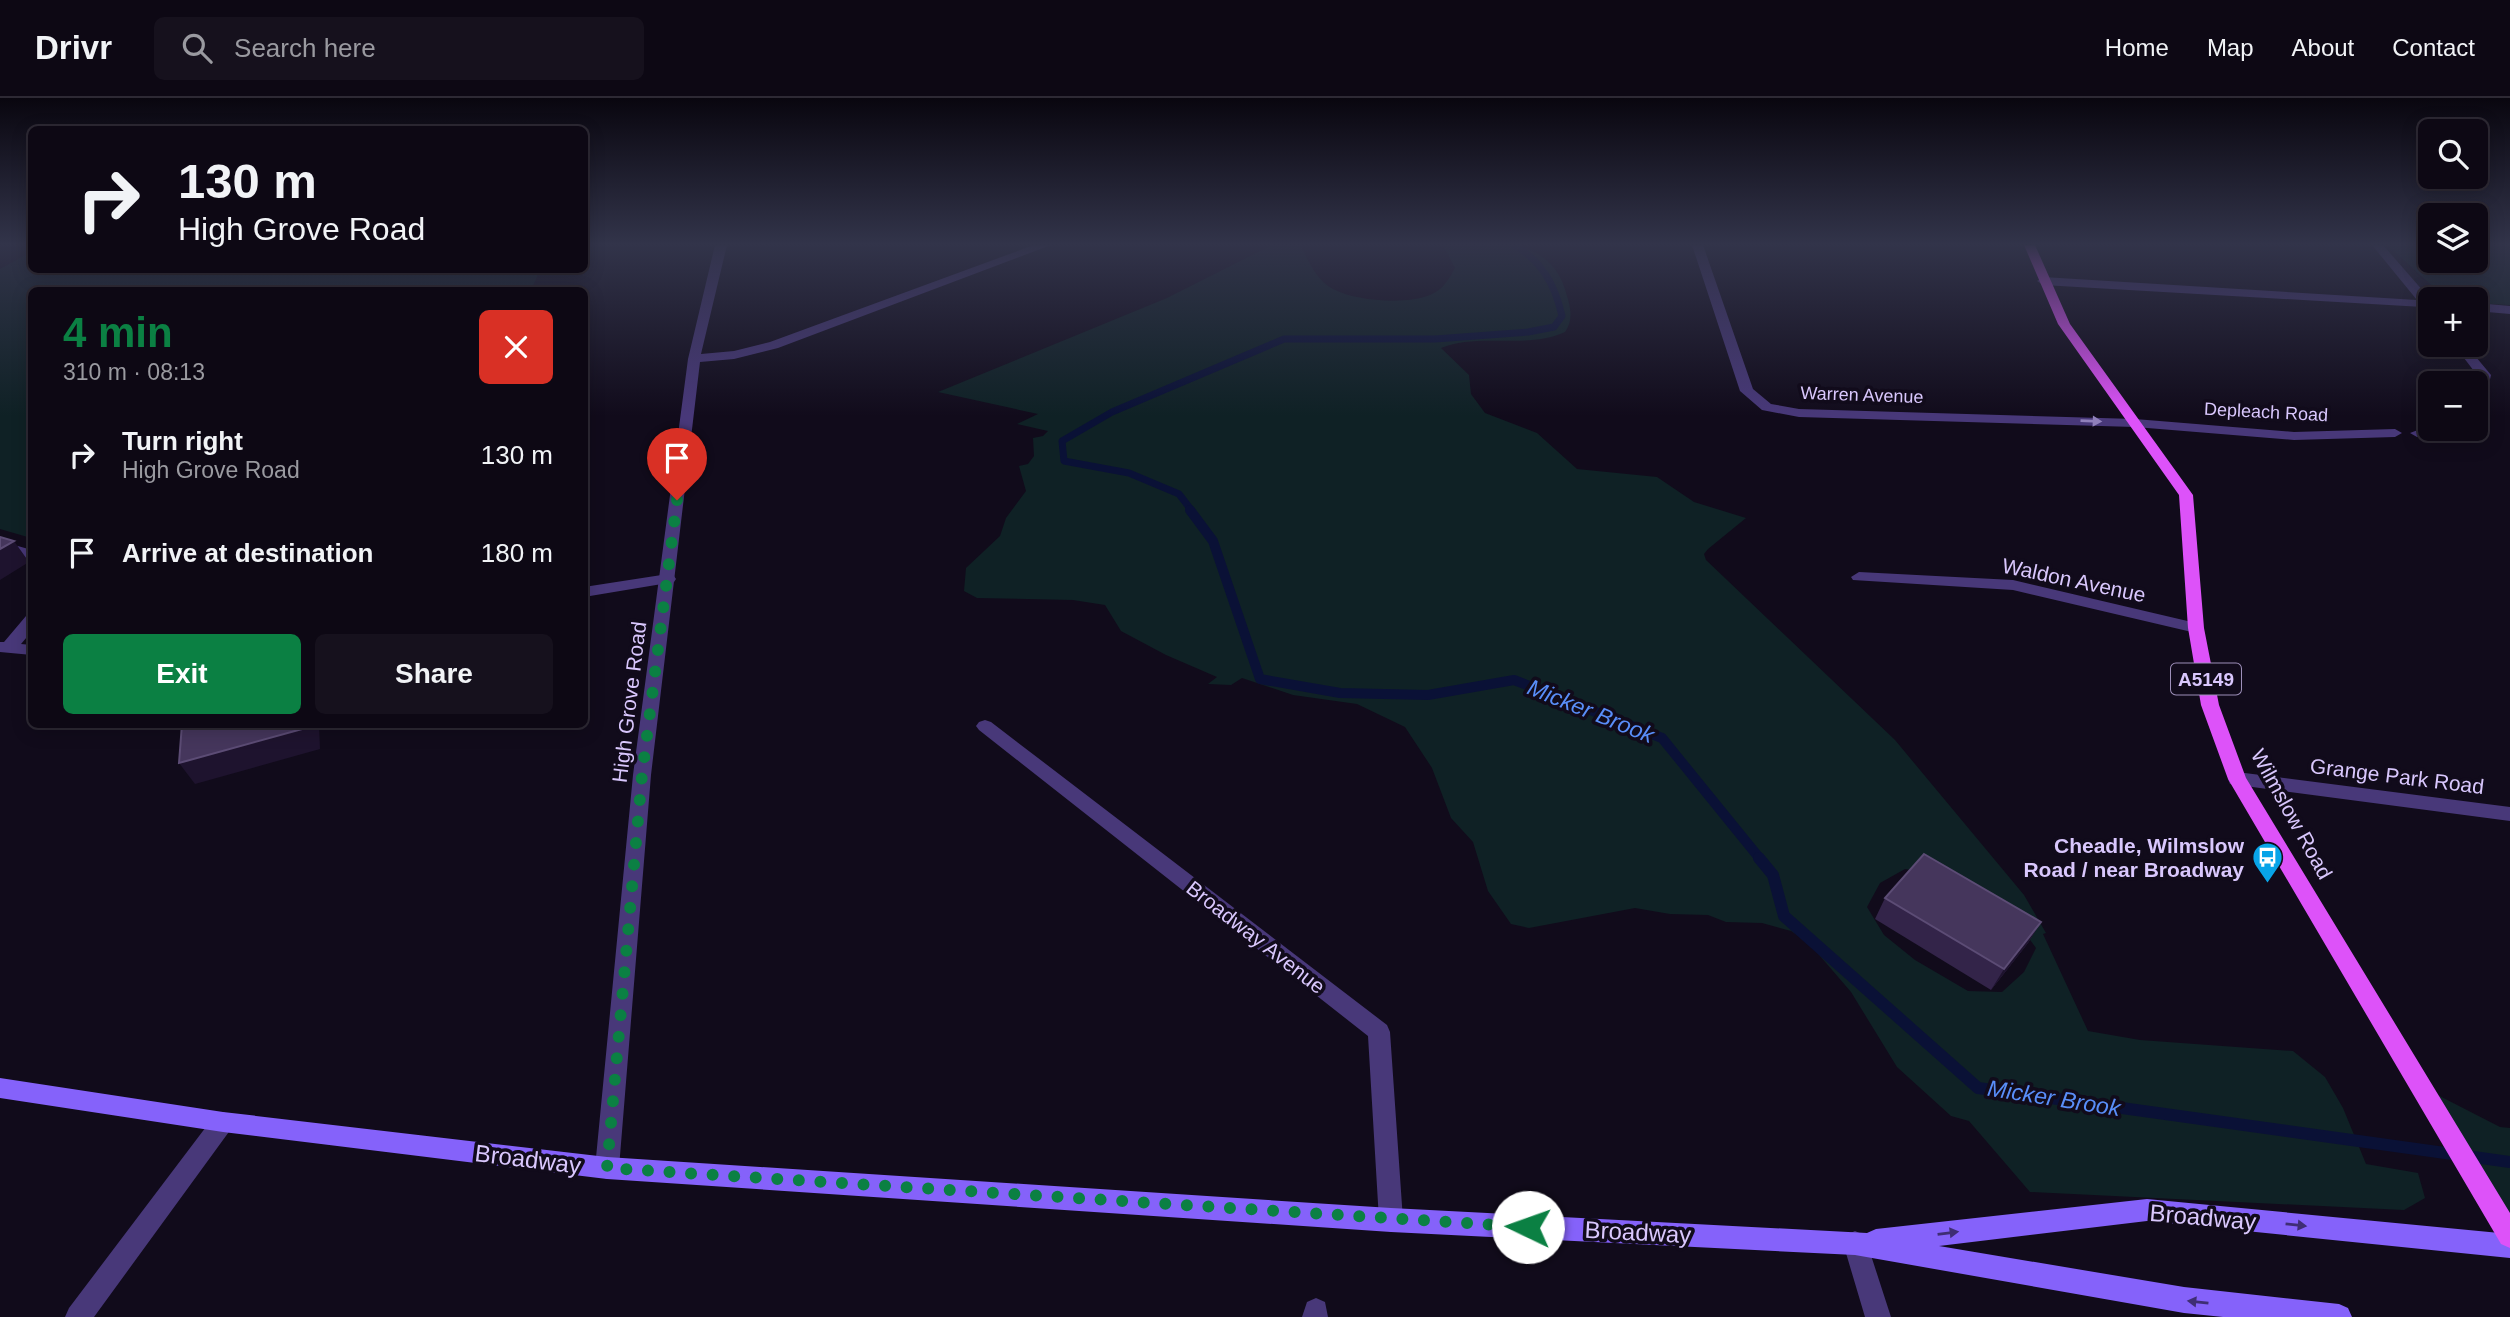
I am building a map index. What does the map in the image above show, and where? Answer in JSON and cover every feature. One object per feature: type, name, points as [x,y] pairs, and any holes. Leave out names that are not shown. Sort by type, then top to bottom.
[{"type":"main road","name":"Wilmslow Road","points":[[2053,302],[2064,324],[2186,495],[2196,628],[2210,705],[2237,779],[2510,1236]]},
{"type":"street","name":"High Grove Road","points":[[607,1168],[642,775],[694,359],[708,302]]},
{"type":"street","points":[[694,359],[734,355],[774,345],[892,302]]},
{"type":"street","name":"Warren Avenue","points":[[1716,302],[1747,391],[1767,407],[1799,413],[2135,423]]},
{"type":"street","points":[[2365,302],[2418,305]]},
{"type":"street","points":[[2488,308],[2510,310]]},
{"type":"street","points":[[2470,357],[2482,371]]},
{"type":"street","name":"Depleach Road","points":[[2135,423],[2294,436],[2395,433]]},
{"type":"street","points":[[0,546],[28,554]]},
{"type":"street","name":"Waldon Avenue","points":[[1859,576],[2012,585],[2196,628]]},
{"type":"street","points":[[588,591],[668,579]]},
{"type":"street","points":[[4,648],[28,624]]},
{"type":"street","points":[[4,648],[28,650]]},
{"type":"street","name":"Broadway Avenue","points":[[985,726],[1379,1032],[1391,1220]]},
{"type":"street","name":"Grange Park Road","points":[[2237,779],[2510,814]]},
{"type":"street","name":"Broadway","points":[[0,1088],[223,1122],[607,1168],[1391,1220],[1856,1243],[2184,1300],[2339,1317]]},
{"type":"street","points":[[78,1317],[223,1122]]},
{"type":"street","name":"Broadway","points":[[1856,1243],[2147,1210],[2510,1246]]},
{"type":"street","points":[[1856,1243],[1878,1317]]},
{"type":"shaded area","points":[[0,302],[28,302],[28,537],[0,529]]},
{"type":"shaded area","points":[[1158,302],[1568,302],[1570,319],[1565,332],[1535,340],[1471,341],[1441,348],[1469,375],[1471,394],[1485,413],[1537,433],[1577,469],[1657,477],[1694,502],[1746,518],[1708,549],[1704,554],[1706,560],[1895,740],[2024,895],[2046,933],[2043,934],[2088,1031],[2140,1040],[2293,1051],[2325,1077],[2343,1108],[2366,1164],[2418,1173],[2425,1198],[2404,1210],[2030,1192],[1969,1121],[1951,1116],[1897,1067],[1851,992],[1808,942],[1791,931],[1762,923],[1726,922],[1708,915],[1670,914],[1635,908],[1529,928],[1511,924],[1488,891],[1473,842],[1451,818],[1432,768],[1405,727],[1357,704],[1293,695],[1242,678],[1231,685],[1208,684],[1217,677],[1166,655],[1121,631],[1105,605],[1073,600],[977,598],[964,591],[966,568],[1000,536],[1006,518],[1026,491],[1019,466],[1028,464],[1034,456],[1033,438],[1043,436],[1048,431],[1017,424],[1038,414],[938,392]],"holes":[[[1905,869],[1929,872],[2015,919],[2036,948],[2024,972],[2002,992],[1968,991],[1915,960],[1884,935],[1867,907],[1880,883]]]},
{"type":"shaded area","points":[[2488,302],[2510,302],[2510,305],[2488,304]]},
{"type":"shaded area","points":[[2422,1087],[2500,1127],[2510,1128],[2510,1236]]},
{"type":"building","points":[[0,537],[14,541],[0,549]]},
{"type":"building","points":[[182,728],[306,728],[179,763]]},
{"type":"building","points":[[1924,854],[2041,922],[2004,969],[1885,898]]},
{"type":"waterway","name":"Micker Brook","points":[[1192,511],[1179,494],[1129,473],[1064,461],[1062,441],[1112,412],[1284,339],[1435,339],[1528,332],[1554,327],[1562,316],[1558,302]]},
{"type":"waterway","name":"Micker Brook","points":[[1190,510],[1213,541],[1260,679],[1340,693],[1428,695],[1514,680],[1662,738],[1761,860]]},
{"type":"waterway","name":"Micker Brook","points":[[1759,858],[1773,875],[1784,916],[1978,1088],[2510,1162]]},
{"type":"place","name":"Cheadle, Wilmslow Road / near Broadway","points":[[2267,884]]},
{"type":"route","points":[[677,500],[642,775],[607,1168],[1528,1227]]}]
